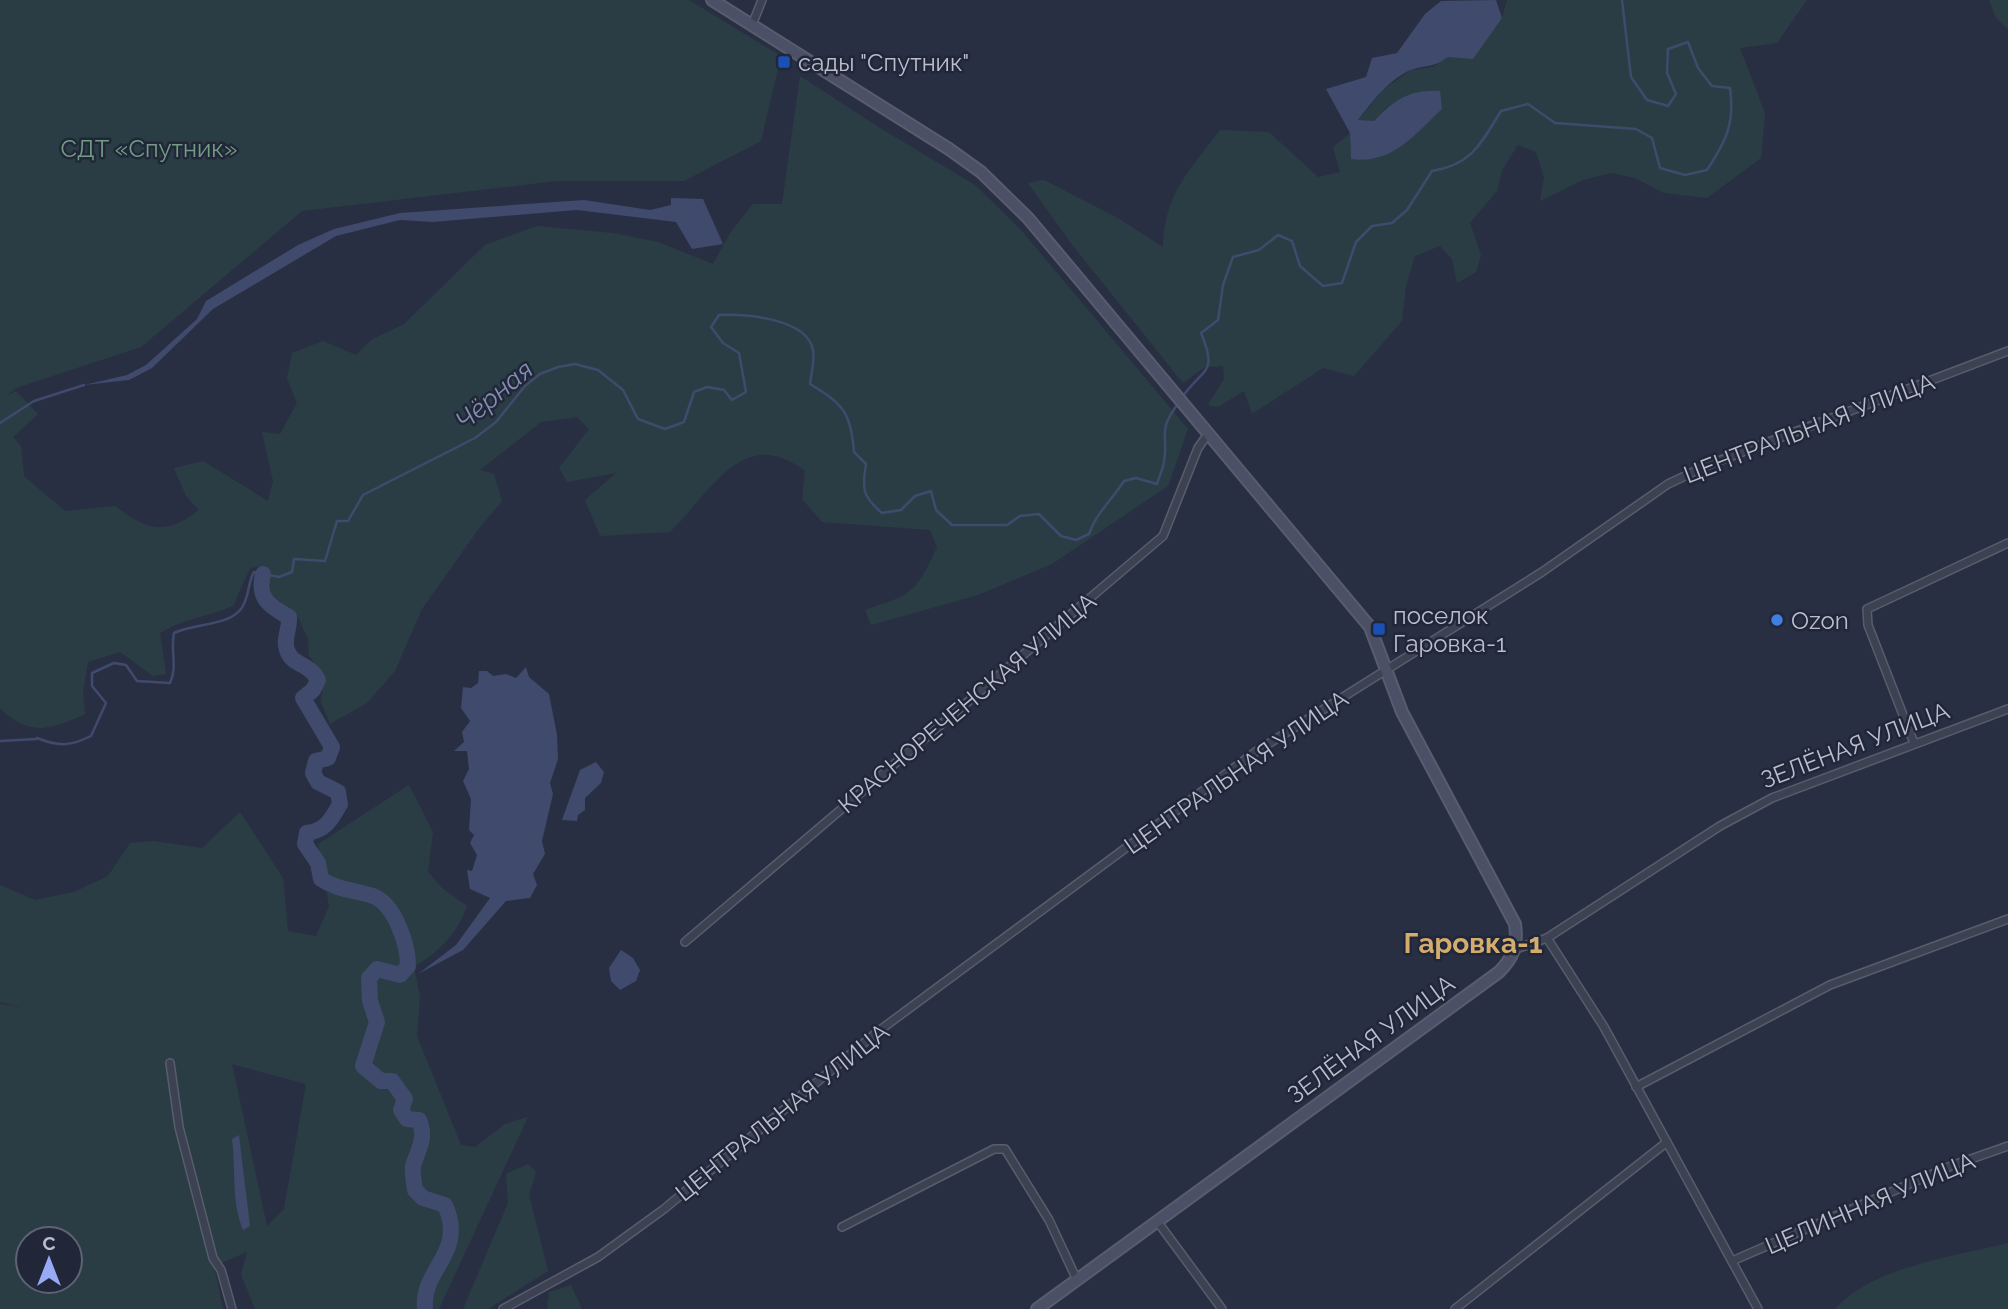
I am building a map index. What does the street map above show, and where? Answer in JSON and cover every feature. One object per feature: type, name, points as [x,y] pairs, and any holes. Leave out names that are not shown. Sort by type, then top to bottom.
[{"type":"main road","points":[[712,0],[981,172],[1028,218],[1370,626],[1392,691],[1407,722],[1508,907],[1515,924],[1516,949]]},
{"type":"main road","name":"ЗЕЛЁНАЯ УЛИЦА","points":[[1037,1309],[1499,972],[1511,960],[1516,949]]},
{"type":"street","points":[[752,25],[762,0]]},
{"type":"street","name":"ЦЕНТРАЛЬНАЯ УЛИЦА","points":[[503,1309],[598,1257],[664,1209],[887,1025],[1254,753],[1689,474],[2008,351]]},
{"type":"street","name":"КРАСНОРЕЧЕНСКАЯ УЛИЦА","points":[[685,942],[1149,550],[1163,536],[1198,448],[1208,434]]},
{"type":"street","points":[[1914,743],[1868,625],[1867,608],[2008,543]]},
{"type":"street","name":"ЗЕЛЁНАЯ УЛИЦА","points":[[1516,949],[1547,938],[1748,810],[1914,743],[2008,709]]},
{"type":"street","points":[[1636,1087],[1819,989],[2008,919]]},
{"type":"street","points":[[1547,938],[1577,982],[1758,1309]]},
{"type":"street","points":[[170,1063],[179,1127],[213,1258],[221,1270],[232,1309]]},
{"type":"street","points":[[1455,1309],[1667,1142]]},
{"type":"street","name":"ЦЕЛИННАЯ УЛИЦА","points":[[1732,1261],[1951,1166],[2008,1146]]},
{"type":"street","points":[[842,1227],[994,1149],[1005,1149],[1049,1220],[1077,1280]]},
{"type":"street","points":[[1157,1221],[1222,1309]]},
{"type":"green space","name":"СДТ «Спутник»","points":[[0,0],[689,0],[781,56],[761,141],[684,181],[557,181],[302,211],[141,347],[16,388],[7,396],[16,391],[38,414],[13,437],[21,446],[24,476],[65,511],[115,506],[147,525],[166,527],[176,524],[199,510],[186,496],[174,468],[203,461],[268,501],[273,481],[262,432],[280,434],[297,403],[287,378],[292,353],[323,341],[356,355],[371,340],[404,324],[485,245],[537,226],[613,233],[658,242],[713,264],[730,233],[753,204],[782,204],[800,76],[975,185],[1021,230],[1188,429],[1168,486],[1052,564],[978,595],[871,625],[865,610],[903,595],[918,583],[924,574],[937,547],[930,530],[822,522],[802,499],[805,471],[783,458],[764,455],[746,459],[730,468],[670,532],[600,536],[585,500],[616,473],[567,482],[559,468],[589,429],[577,417],[541,422],[480,470],[494,474],[502,501],[480,527],[422,609],[395,671],[367,703],[330,724],[321,702],[324,675],[309,656],[308,639],[298,617],[271,594],[266,566],[250,568],[233,606],[178,624],[160,633],[166,674],[153,676],[120,652],[88,662],[83,691],[85,714],[51,727],[31,727],[21,723],[0,708]]},
{"type":"green space","points":[[1507,0],[1807,0],[1777,43],[1740,48],[1765,113],[1761,158],[1707,198],[1664,193],[1635,178],[1611,173],[1583,180],[1540,201],[1544,177],[1536,152],[1518,145],[1502,170],[1497,191],[1470,223],[1481,255],[1476,272],[1457,283],[1452,259],[1440,246],[1415,256],[1406,286],[1402,321],[1354,376],[1323,368],[1252,414],[1244,391],[1218,407],[1208,405],[1224,379],[1223,366],[1205,367],[1183,383],[1070,242],[1028,183],[1044,180],[1116,217],[1163,247],[1168,212],[1174,197],[1189,171],[1220,130],[1269,132],[1318,177],[1340,172],[1333,147],[1350,133],[1351,159],[1391,102],[1374,121],[1357,121],[1384,89],[1411,70],[1433,67],[1502,18]]},
{"type":"green space","points":[[1989,0],[2008,0],[2008,29],[1996,18]]},
{"type":"green space","points":[[409,785],[433,832],[428,872],[442,888],[467,906],[447,941],[414,967],[420,996],[417,1036],[461,1145],[475,1147],[505,1124],[528,1117],[439,1309],[255,1309],[241,1275],[247,1252],[214,1266],[223,1309],[0,1309],[0,1004],[20,1007],[0,1002],[0,885],[35,900],[74,892],[108,876],[130,843],[153,841],[202,848],[240,812],[283,878],[288,931],[316,936],[329,906],[318,844]],"holes":[[[232,1064],[306,1084],[284,1209],[267,1226]]]},
{"type":"green space","points":[[528,1164],[536,1172],[529,1195],[548,1271],[488,1309],[463,1309],[508,1203],[506,1174]]},
{"type":"green space","points":[[2008,1243],[2008,1309],[1835,1309],[1851,1294],[1892,1273]]},
{"type":"green space","points":[[571,1285],[582,1309],[547,1309],[549,1292]]},
{"type":"water","points":[[1496,0],[1502,18],[1473,59],[1448,57],[1403,74],[1381,92],[1358,120],[1374,121],[1403,97],[1420,92],[1440,91],[1442,109],[1412,138],[1390,153],[1366,160],[1351,159],[1350,133],[1326,89],[1366,77],[1372,58],[1397,53],[1425,14],[1441,1]]},
{"type":"water","points":[[671,198],[703,199],[723,244],[692,249],[676,222],[577,210],[433,222],[400,220],[336,236],[213,309],[152,368],[129,380],[84,385],[127,375],[146,365],[197,319],[206,301],[298,245],[334,229],[400,213],[584,200],[650,210],[671,205]]},
{"type":"water","points":[[526,667],[529,677],[549,694],[557,735],[558,759],[550,783],[553,794],[542,841],[545,854],[533,874],[537,885],[530,898],[506,901],[463,950],[418,974],[456,945],[490,898],[470,889],[467,870],[472,871],[477,855],[470,843],[474,835],[469,830],[471,799],[463,781],[469,769],[467,751],[454,751],[464,742],[462,732],[470,721],[461,708],[463,687],[471,688],[478,683],[479,671],[487,671],[493,676],[506,674],[516,678]]},
{"type":"water","points":[[596,762],[604,772],[601,783],[585,798],[585,810],[578,815],[577,821],[562,820],[580,770]]},
{"type":"water","points":[[621,950],[633,958],[640,970],[636,981],[620,990],[611,981],[609,968]]},
{"type":"water","points":[[239,1135],[250,1226],[243,1230],[235,1196],[232,1139]]},
{"type":"waterway","name":"Чёрная","points":[[1183,396],[1206,369],[1208,356],[1201,333],[1218,320],[1223,285],[1233,257],[1259,250],[1278,235],[1292,241],[1300,266],[1323,286],[1342,283],[1356,242],[1372,226],[1392,223],[1407,210],[1432,171],[1457,164],[1474,151],[1501,111],[1528,104],[1555,123],[1636,129],[1652,138],[1660,168],[1685,175],[1707,170],[1728,132],[1730,88],[1712,86],[1698,68],[1688,42],[1668,49],[1667,73],[1676,94],[1668,106],[1647,100],[1631,77],[1622,0]]},
{"type":"waterway","name":"Чёрная","points":[[37,738],[65,744],[91,736],[106,703],[92,686],[92,673],[114,663],[126,665],[137,681],[170,683],[174,633],[235,615],[244,604],[254,572],[279,577],[292,572],[294,559],[325,561],[337,521],[348,521],[363,495],[475,438],[496,422],[525,386],[540,374],[575,364],[598,370],[623,390],[638,419],[665,429],[684,422],[694,392],[707,387],[724,390],[732,400],[746,392],[739,353],[723,343],[711,327],[719,315],[774,320],[799,331],[808,339],[813,350],[810,384],[830,397],[843,410],[850,427],[854,452],[866,464],[865,492],[870,502],[882,513],[901,510],[915,496],[931,491],[936,510],[952,525],[1007,525],[1020,516],[1039,514],[1061,536],[1076,540],[1089,534],[1100,513],[1124,481],[1136,478],[1157,484],[1164,462],[1165,427],[1179,402]]},
{"type":"waterway","points":[[0,423],[34,401],[84,385]]},
{"type":"waterway","points":[[263,574],[262,589],[266,600],[289,617],[286,642],[289,655],[315,674],[318,680],[313,690],[303,698],[332,747],[328,758],[316,761],[313,773],[318,782],[338,792],[340,804],[327,823],[307,833],[305,844],[318,863],[321,879],[340,888],[373,896],[388,907],[399,926],[406,947],[408,966],[400,975],[377,969],[369,978],[370,1001],[377,1022],[363,1066],[381,1081],[392,1081],[405,1099],[401,1110],[407,1119],[419,1120],[422,1138],[413,1166],[415,1190],[423,1198],[445,1205],[450,1222],[451,1236],[430,1282],[425,1309]]},
{"type":"waterway","name":"Чёрная","points":[[0,741],[37,739]]},
{"type":"place","name":"сады \"Спутник\"","points":[[784,62]]},
{"type":"place","name":"Ozon","points":[[1777,620]]},
{"type":"place","name":"поселок Гаровка-1","points":[[1379,629]]},
{"type":"district","name":"Гаровка-1","points":[[1473,943]]}]
